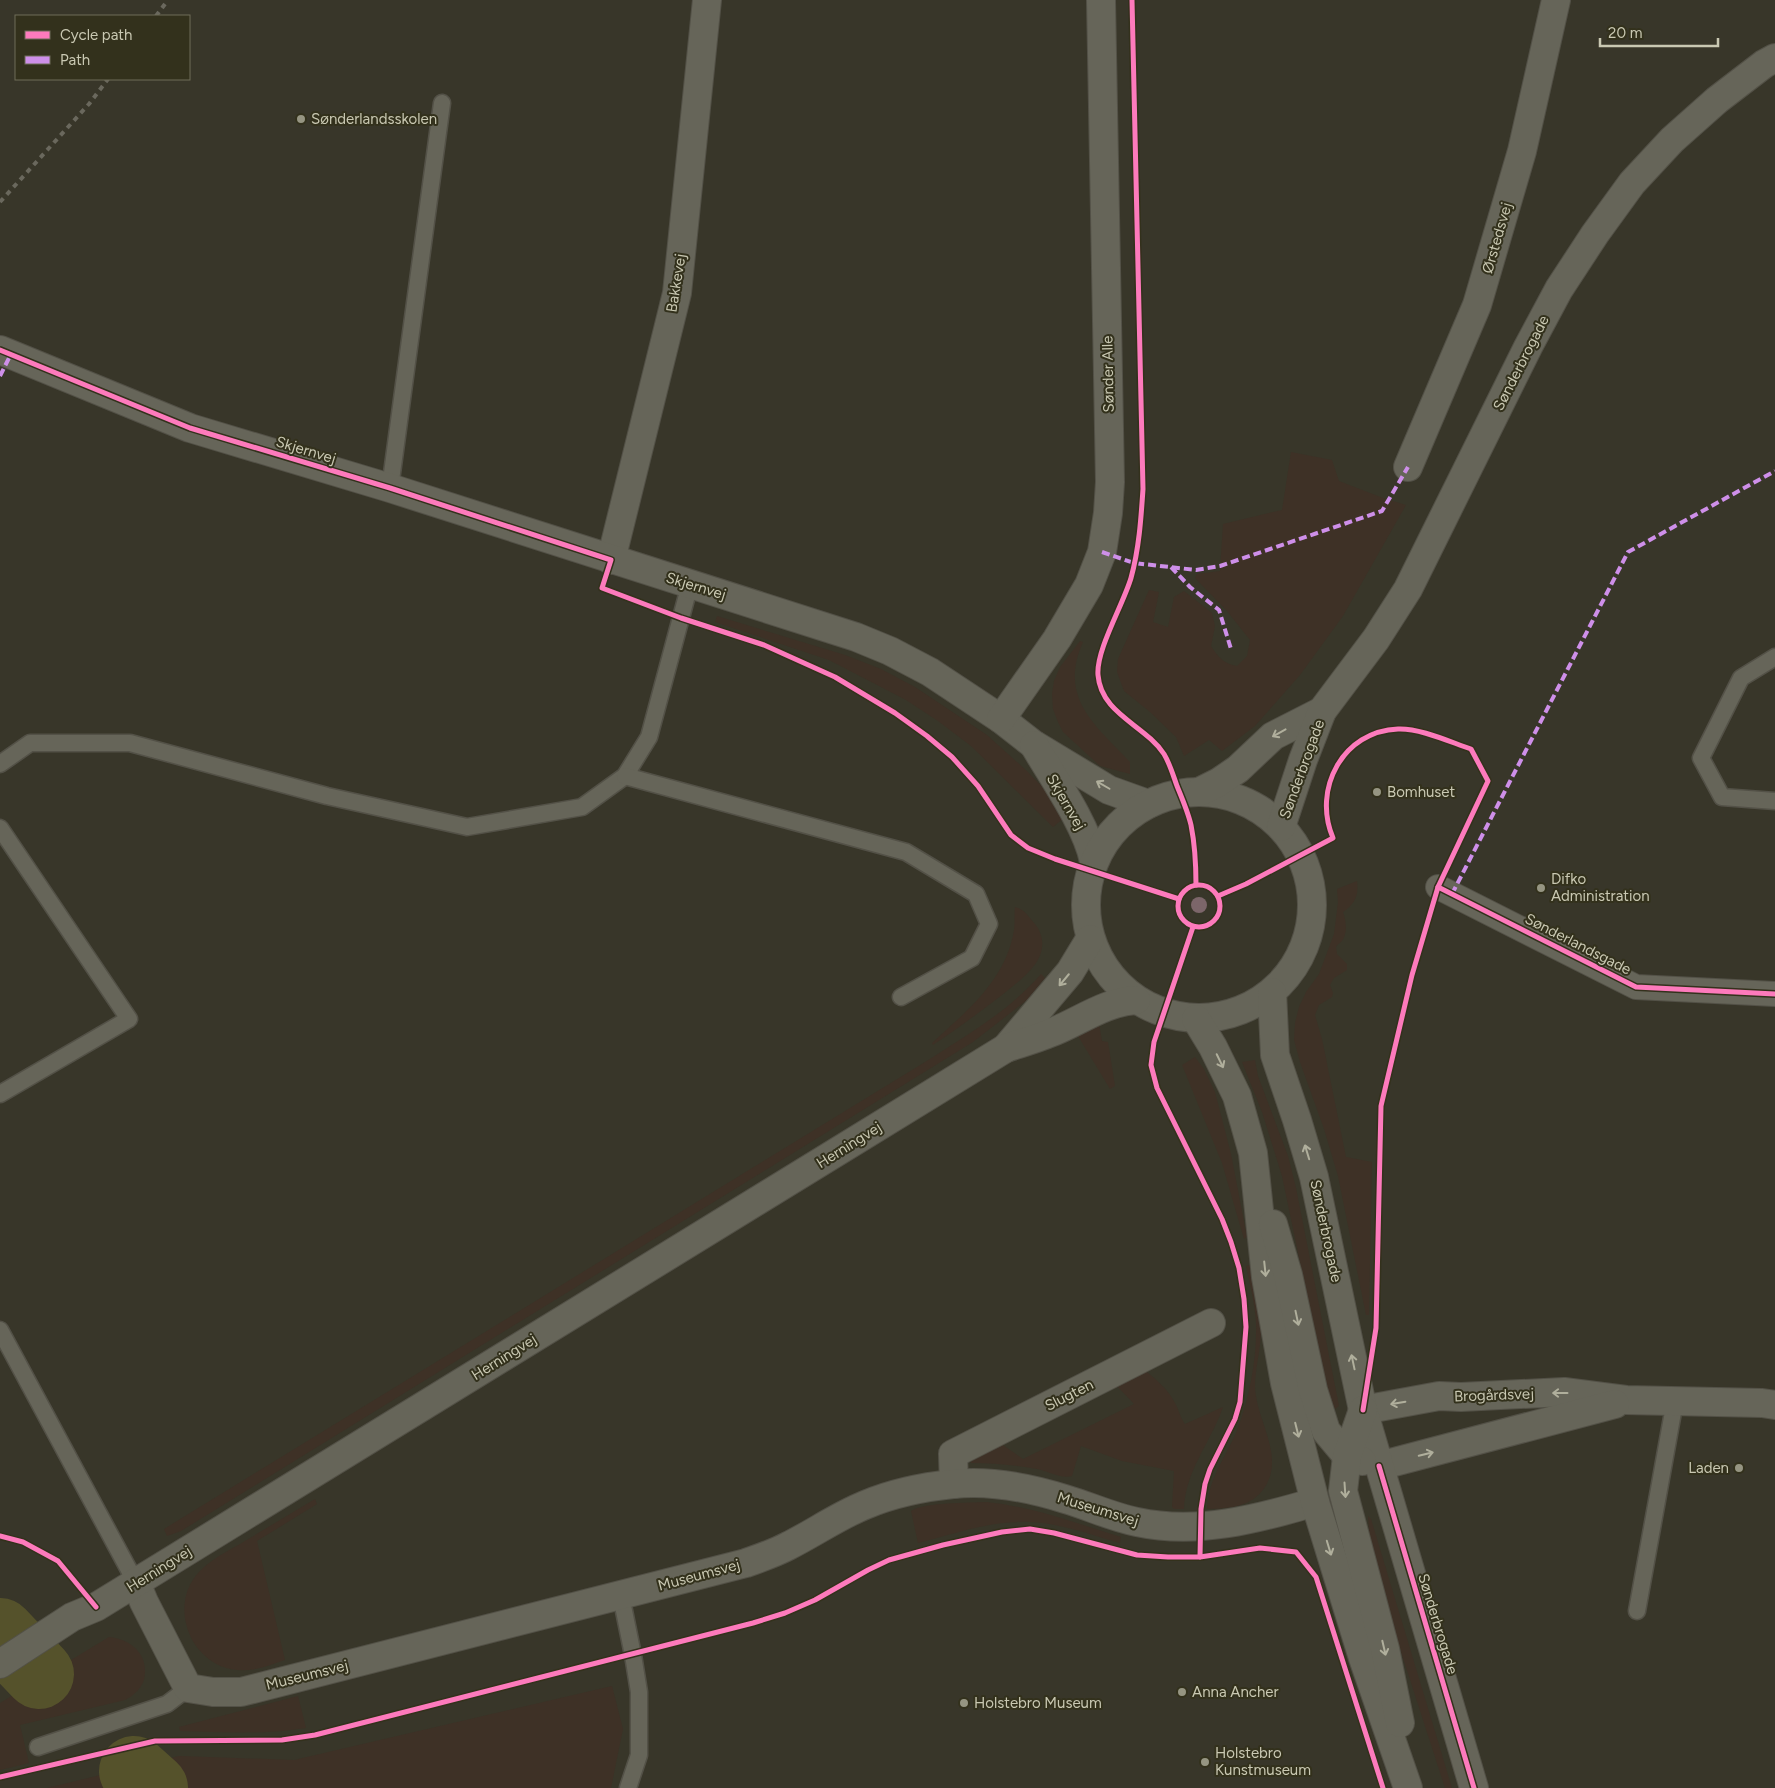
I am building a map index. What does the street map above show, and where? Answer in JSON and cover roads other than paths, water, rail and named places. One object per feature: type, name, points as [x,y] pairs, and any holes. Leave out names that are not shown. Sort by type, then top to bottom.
[{"type":"street","name":"Bakkevej","points":[[611,560],[677,293],[707,0]]},
{"type":"street","name":"Sønder Alle","points":[[1001,719],[1057,638],[1089,585],[1102,552],[1108,513],[1110,472],[1101,0]]},
{"type":"street","name":"Ørstedsvej","points":[[1408,467],[1478,305],[1522,152],[1556,0]]},
{"type":"street","name":"Sønderbrogade","points":[[1281,827],[1303,760],[1322,711],[1376,639],[1408,589],[1533,338],[1559,289],[1594,234],[1632,183],[1672,140],[1717,100],[1775,58]]},
{"type":"street","name":"Skjernvej","points":[[0,350],[190,428],[390,488],[856,637],[890,651],[930,672],[1001,719],[1033,744],[1110,790],[1148,804]]},
{"type":"street","name":"Sønderbrogade","points":[[1213,789],[1238,769],[1273,736],[1322,711]]},
{"type":"street","name":"Skjernvej","points":[[1033,744],[1095,847]]},
{"type":"street","points":[[1213,789],[1254,806],[1281,827],[1303,860],[1309,879],[1312,899],[1308,933],[1298,960],[1287,977],[1272,992],[1236,1012],[1217,1017],[1196,1019],[1165,1013],[1128,997],[1104,968],[1088,927],[1086,897],[1095,847],[1124,820],[1148,804],[1164,797],[1213,789]]},
{"type":"street","name":"Sønderlandsgade","points":[[1438,887],[1636,987],[1775,994]]},
{"type":"street","name":"Herningvej","points":[[1006,1048],[1070,972],[1088,927]]},
{"type":"street","name":"Sønderbrogade","points":[[1272,992],[1275,1055],[1314,1176],[1363,1410],[1474,1788]]},
{"type":"street","name":"Herningvej","points":[[0,1664],[72,1617],[96,1607],[136,1583],[1006,1048],[1051,1033],[1128,997]]},
{"type":"street","points":[[1196,1019],[1213,1047],[1237,1096],[1288,1275],[1312,1390],[1326,1431],[1347,1456],[1379,1466]]},
{"type":"street","points":[[1252,1153],[1266,1277],[1285,1383],[1315,1502],[1362,1658],[1408,1788]]},
{"type":"street","name":"Slugten","points":[[954,1484],[953,1454],[1211,1322]]},
{"type":"street","name":"Brogårdsvej","points":[[1363,1410],[1439,1396],[1461,1397],[1564,1392],[1626,1400],[1762,1403],[1775,1405]]},
{"type":"street","name":"Brogårdsvej","points":[[1379,1466],[1626,1400]]},
{"type":"street","points":[[1363,1410],[1347,1456],[1343,1490],[1385,1648],[1414,1788]]},
{"type":"street","name":"Museumsvej","points":[[188,1688],[213,1692],[241,1692],[746,1563],[786,1547],[865,1505],[905,1492],[954,1484],[984,1483],[1025,1488],[1124,1519],[1168,1527],[1213,1526],[1282,1512],[1315,1502]]},
{"type":"street","points":[[136,1583],[188,1688]]},
{"type":"lane","points":[[390,488],[442,103]]},
{"type":"lane","points":[[0,764],[30,743],[130,743],[328,796],[467,827],[582,807],[625,776],[649,737],[690,584]]},
{"type":"lane","points":[[1775,657],[1741,678],[1701,758],[1722,797],[1775,801]]},
{"type":"lane","points":[[625,776],[906,852],[976,894],[989,924],[972,958],[901,997]]},
{"type":"lane","points":[[0,828],[129,1018],[0,1094]]},
{"type":"lane","points":[[0,1330],[136,1583]]},
{"type":"lane","points":[[1637,1611],[1675,1401]]},
{"type":"lane","points":[[621,1596],[639,1692],[639,1755],[628,1788]]},
{"type":"lane","points":[[38,1747],[167,1704],[188,1688]]},
{"type":"waterway","points":[[0,1633],[39,1674]]},
{"type":"waterway","points":[[134,1771],[153,1788]]},
{"type":"railway","points":[[157,15],[168,0]]},
{"type":"railway","points":[[0,202],[89,104],[107,80]]},
{"type":"place","name":"Sønderlandsskolen","points":[[301,119]]},
{"type":"place","name":"Bomhuset","points":[[1377,792]]},
{"type":"place","name":"Difko Administration","points":[[1541,888]]},
{"type":"place","name":"Laden","points":[[1739,1468]]},
{"type":"place","name":"Anna Ancher","points":[[1182,1692]]},
{"type":"place","name":"Holstebro Museum","points":[[964,1703]]},
{"type":"place","name":"Holstebro Kunstmuseum","points":[[1205,1762]]}]
